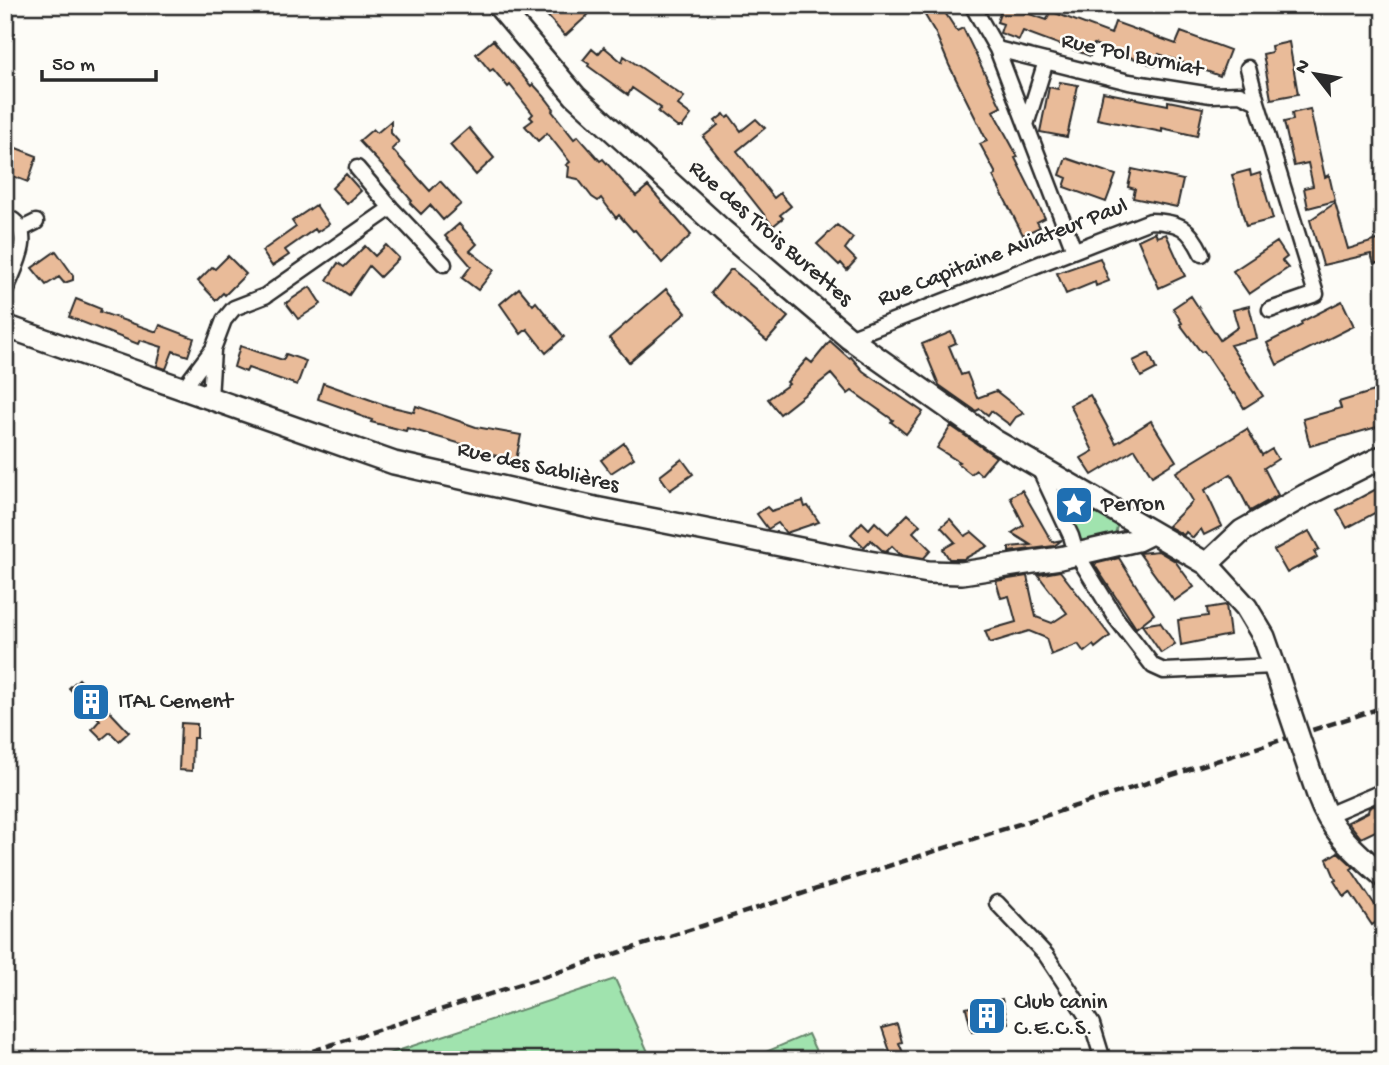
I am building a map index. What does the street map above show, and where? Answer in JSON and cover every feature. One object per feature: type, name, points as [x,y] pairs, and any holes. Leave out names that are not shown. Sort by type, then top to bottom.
[{"type":"street","name":"Rue des Trois Burettes","points":[[498,5],[575,96],[723,231],[849,338],[995,442],[1207,564],[1246,607],[1264,637],[1322,807]]},
{"type":"street","points":[[972,5],[997,49],[1074,250]]},
{"type":"street","name":"Rue Pol Burniat","points":[[997,49],[1129,82],[1211,95],[1240,94],[1257,102]]},
{"type":"street","points":[[1026,125],[1046,61]]},
{"type":"street","points":[[1248,68],[1316,293],[1270,310]]},
{"type":"street","points":[[357,168],[444,264]]},
{"type":"street","points":[[210,398],[213,349],[223,320],[234,307],[274,291],[391,208]]},
{"type":"street","points":[[5,216],[14,219],[22,229],[22,247],[5,292]]},
{"type":"street","name":"Rue Capitaine Aviateur Paul","points":[[849,338],[1150,220],[1173,222],[1193,235],[1202,254]]},
{"type":"street","points":[[22,229],[36,222]]},
{"type":"street","name":"Rue des Sablières","points":[[5,326],[394,463],[595,508],[851,559],[929,572],[962,573],[1037,562],[1138,540],[1151,533]]},
{"type":"street","points":[[184,389],[213,349]]},
{"type":"street","points":[[1207,564],[1242,531],[1384,456]]},
{"type":"street","points":[[1038,467],[1071,536],[1076,553],[1116,618],[1153,666],[1164,671],[1276,672]]},
{"type":"street","points":[[1384,791],[1322,807],[1343,839],[1384,877]]},
{"type":"street","points":[[998,903],[1045,955],[1092,1024],[1103,1060]]},
{"type":"green space","points":[[1064,493],[1118,523],[1115,534],[1085,543],[1081,541],[1062,501]]},
{"type":"green space","points":[[615,979],[649,1054],[658,1060],[370,1060]]},
{"type":"green space","points":[[808,1034],[820,1060],[747,1060]]},
{"type":"building","points":[[538,5],[579,5],[588,15],[565,36]]},
{"type":"building","points":[[919,5],[940,5],[957,31],[963,28],[1001,107],[993,111],[1018,157],[1015,158],[1045,218],[1037,222],[1040,227],[1023,235],[980,144],[987,141],[936,34]]},
{"type":"building","points":[[1003,5],[1047,20],[1050,11],[1111,34],[1115,22],[1176,44],[1181,32],[1230,50],[1220,76],[1159,54],[1155,66],[1094,44],[1090,56],[1023,31],[1019,40],[1000,33],[1003,24],[997,22]]},
{"type":"building","points":[[493,40],[531,86],[533,84],[544,96],[574,139],[578,136],[636,196],[648,186],[691,235],[662,263],[635,230],[619,215],[616,218],[601,198],[598,201],[578,179],[568,177],[569,167],[566,165],[570,162],[547,133],[538,141],[525,126],[533,120],[530,117],[533,114],[510,85],[508,87],[493,69],[490,71],[476,54]]},
{"type":"building","points":[[1289,42],[1298,94],[1271,99],[1263,54],[1272,52],[1271,46]]},
{"type":"building","points":[[604,47],[622,62],[624,56],[684,97],[678,105],[691,115],[682,127],[677,127],[658,112],[661,108],[632,88],[628,95],[588,66],[583,60],[592,49],[598,54]]},
{"type":"building","points":[[1060,82],[1078,85],[1067,137],[1040,132],[1049,87],[1058,89]]},
{"type":"building","points":[[1103,92],[1168,105],[1168,101],[1203,108],[1197,136],[1097,119]]},
{"type":"building","points":[[1310,109],[1325,177],[1329,175],[1335,201],[1308,208],[1304,188],[1313,186],[1308,163],[1294,166],[1284,122],[1293,120],[1292,113]]},
{"type":"building","points":[[724,114],[727,118],[730,116],[741,131],[756,119],[765,128],[737,151],[774,198],[780,193],[791,206],[780,215],[783,218],[773,226],[703,137],[718,125],[715,121]]},
{"type":"building","points":[[391,121],[391,133],[399,142],[392,149],[430,191],[440,181],[461,204],[443,220],[430,205],[421,214],[410,203],[412,201],[401,186],[359,141],[373,129],[377,133]]},
{"type":"building","points":[[469,128],[494,158],[476,175],[450,145]]},
{"type":"building","points":[[11,146],[37,156],[28,182],[5,173],[5,161]]},
{"type":"building","points":[[1066,158],[1116,175],[1106,202],[1064,187],[1067,178],[1060,175]]},
{"type":"building","points":[[1132,169],[1183,180],[1177,207],[1133,198],[1135,189],[1128,187]]},
{"type":"building","points":[[1250,170],[1251,176],[1260,173],[1273,219],[1246,226],[1232,175]]},
{"type":"building","points":[[346,174],[361,191],[347,204],[332,188]]},
{"type":"building","points":[[1335,203],[1348,249],[1384,238],[1384,261],[1374,264],[1371,254],[1323,265],[1310,220]]},
{"type":"building","points":[[316,205],[329,224],[317,232],[315,229],[285,250],[289,255],[272,266],[262,251],[296,227],[292,221]]},
{"type":"building","points":[[459,224],[477,244],[470,251],[494,270],[478,290],[462,278],[471,266],[445,236]]},
{"type":"building","points":[[837,225],[853,238],[845,249],[856,260],[847,270],[817,244]]},
{"type":"building","points":[[1155,232],[1157,237],[1166,234],[1185,276],[1159,288],[1138,240]]},
{"type":"building","points":[[1277,242],[1287,257],[1282,261],[1288,268],[1249,294],[1233,271]]},
{"type":"building","points":[[386,245],[399,258],[380,277],[369,266],[349,295],[327,280],[338,263],[344,267],[365,246],[375,256]]},
{"type":"building","points":[[56,251],[73,275],[73,280],[64,283],[59,277],[46,285],[32,268]]},
{"type":"building","points":[[228,256],[246,274],[225,295],[223,293],[216,300],[198,281]]},
{"type":"building","points":[[1100,258],[1109,281],[1096,286],[1095,282],[1066,294],[1057,273]]},
{"type":"building","points":[[730,270],[788,317],[767,341],[711,293]]},
{"type":"building","points":[[310,287],[321,304],[298,319],[286,303]]},
{"type":"building","points":[[519,288],[533,305],[536,302],[564,337],[546,353],[527,329],[521,334],[500,304]]},
{"type":"building","points":[[666,289],[686,313],[629,362],[609,338]]},
{"type":"building","points":[[1191,296],[1220,340],[1238,327],[1233,310],[1249,306],[1257,338],[1230,345],[1263,396],[1244,408],[1204,351],[1201,352],[1180,324],[1182,323],[1173,308]]},
{"type":"building","points":[[76,299],[101,309],[100,312],[157,332],[160,325],[194,338],[188,356],[173,351],[166,369],[157,366],[162,347],[140,340],[138,344],[69,317]]},
{"type":"building","points":[[1342,301],[1354,326],[1277,365],[1267,343]]},
{"type":"building","points":[[951,332],[956,343],[949,346],[961,375],[967,373],[977,398],[996,391],[1024,413],[1016,417],[1010,425],[991,411],[988,415],[980,409],[976,411],[939,385],[922,344]]},
{"type":"building","points":[[830,341],[851,357],[863,371],[923,412],[906,434],[891,422],[893,420],[852,391],[848,394],[831,374],[780,414],[768,399],[789,384],[787,382],[807,359],[812,363]]},
{"type":"building","points":[[240,346],[283,360],[286,354],[306,361],[297,385],[248,368],[246,372],[234,367]]},
{"type":"building","points":[[1149,353],[1156,369],[1141,377],[1133,361]]},
{"type":"building","points":[[323,383],[388,406],[414,412],[416,406],[476,427],[521,435],[516,460],[488,454],[489,452],[407,428],[406,431],[371,422],[372,420],[355,412],[318,399]]},
{"type":"building","points":[[1384,388],[1384,425],[1310,446],[1303,419],[1341,408],[1339,402]]},
{"type":"building","points":[[1090,395],[1116,443],[1151,421],[1176,461],[1152,476],[1135,449],[1092,475],[1081,458],[1093,451],[1070,405]]},
{"type":"building","points":[[951,426],[996,457],[981,475],[976,470],[971,474],[957,463],[959,462],[937,448]]},
{"type":"building","points":[[1247,429],[1262,455],[1272,449],[1278,459],[1264,468],[1278,495],[1250,511],[1231,474],[1205,490],[1222,526],[1204,535],[1201,529],[1193,538],[1186,532],[1184,535],[1168,526],[1193,501],[1176,472]]},
{"type":"building","points":[[624,443],[634,458],[611,473],[601,460]]},
{"type":"building","points":[[682,459],[693,474],[670,490],[660,476]]},
{"type":"building","points":[[1384,485],[1384,508],[1347,528],[1337,510]]},
{"type":"building","points":[[1022,490],[1052,542],[1062,540],[1054,546],[1009,552],[1009,547],[1031,545],[1012,533],[1024,525],[1010,497]]},
{"type":"building","points":[[803,501],[819,522],[786,533],[778,523],[768,529],[757,514],[767,507],[771,511]]},
{"type":"building","points":[[908,514],[920,525],[913,532],[931,550],[924,558],[900,554],[892,546],[886,552],[883,551],[871,540],[864,547],[851,534],[862,522],[869,529],[875,522],[888,534]]},
{"type":"building","points":[[950,519],[965,536],[972,532],[988,546],[964,559],[949,559],[943,549],[955,542],[941,527]]},
{"type":"building","points":[[1309,531],[1319,549],[1314,552],[1317,557],[1287,573],[1274,550]]},
{"type":"building","points":[[1158,551],[1175,561],[1194,587],[1174,601],[1139,553]]},
{"type":"building","points":[[1119,558],[1154,614],[1136,628],[1094,564]]},
{"type":"building","points":[[1060,571],[1110,636],[1095,648],[1093,645],[1084,652],[1078,644],[1051,655],[1046,638],[1029,631],[990,643],[985,631],[1016,622],[1009,596],[1001,598],[996,581],[1027,576],[1036,617],[1052,623],[1067,613],[1038,575]]},
{"type":"building","points":[[1226,605],[1230,635],[1181,645],[1178,620],[1208,616],[1207,608]]},
{"type":"building","points":[[1160,622],[1175,644],[1161,653],[1142,625]]},
{"type":"building","points":[[79,679],[129,732],[119,741],[110,732],[102,739],[92,729],[100,720],[69,688]]},
{"type":"building","points":[[181,723],[197,724],[197,738],[193,738],[192,771],[179,770]]},
{"type":"building","points":[[1375,805],[1384,827],[1361,838],[1348,822],[1368,812],[1369,808]]},
{"type":"building","points":[[1338,852],[1354,867],[1351,869],[1383,917],[1372,925],[1350,892],[1344,897],[1334,881],[1336,880],[1327,859]]},
{"type":"building","name":"Club canin C.E.C.S.","points":[[1002,999],[1008,1023],[972,1032],[966,1008]]},
{"type":"building","points":[[897,1024],[902,1042],[899,1043],[906,1060],[893,1060],[882,1028]]},
{"type":"railway","points":[[284,1060],[1384,707]]},
{"type":"place","name":"Perron","points":[[1074,505]]},
{"type":"place","name":"ITAL Cement","points":[[91,702]]},
{"type":"place","name":"Club canin C.E.C.S.","points":[[987,1016]]}]
